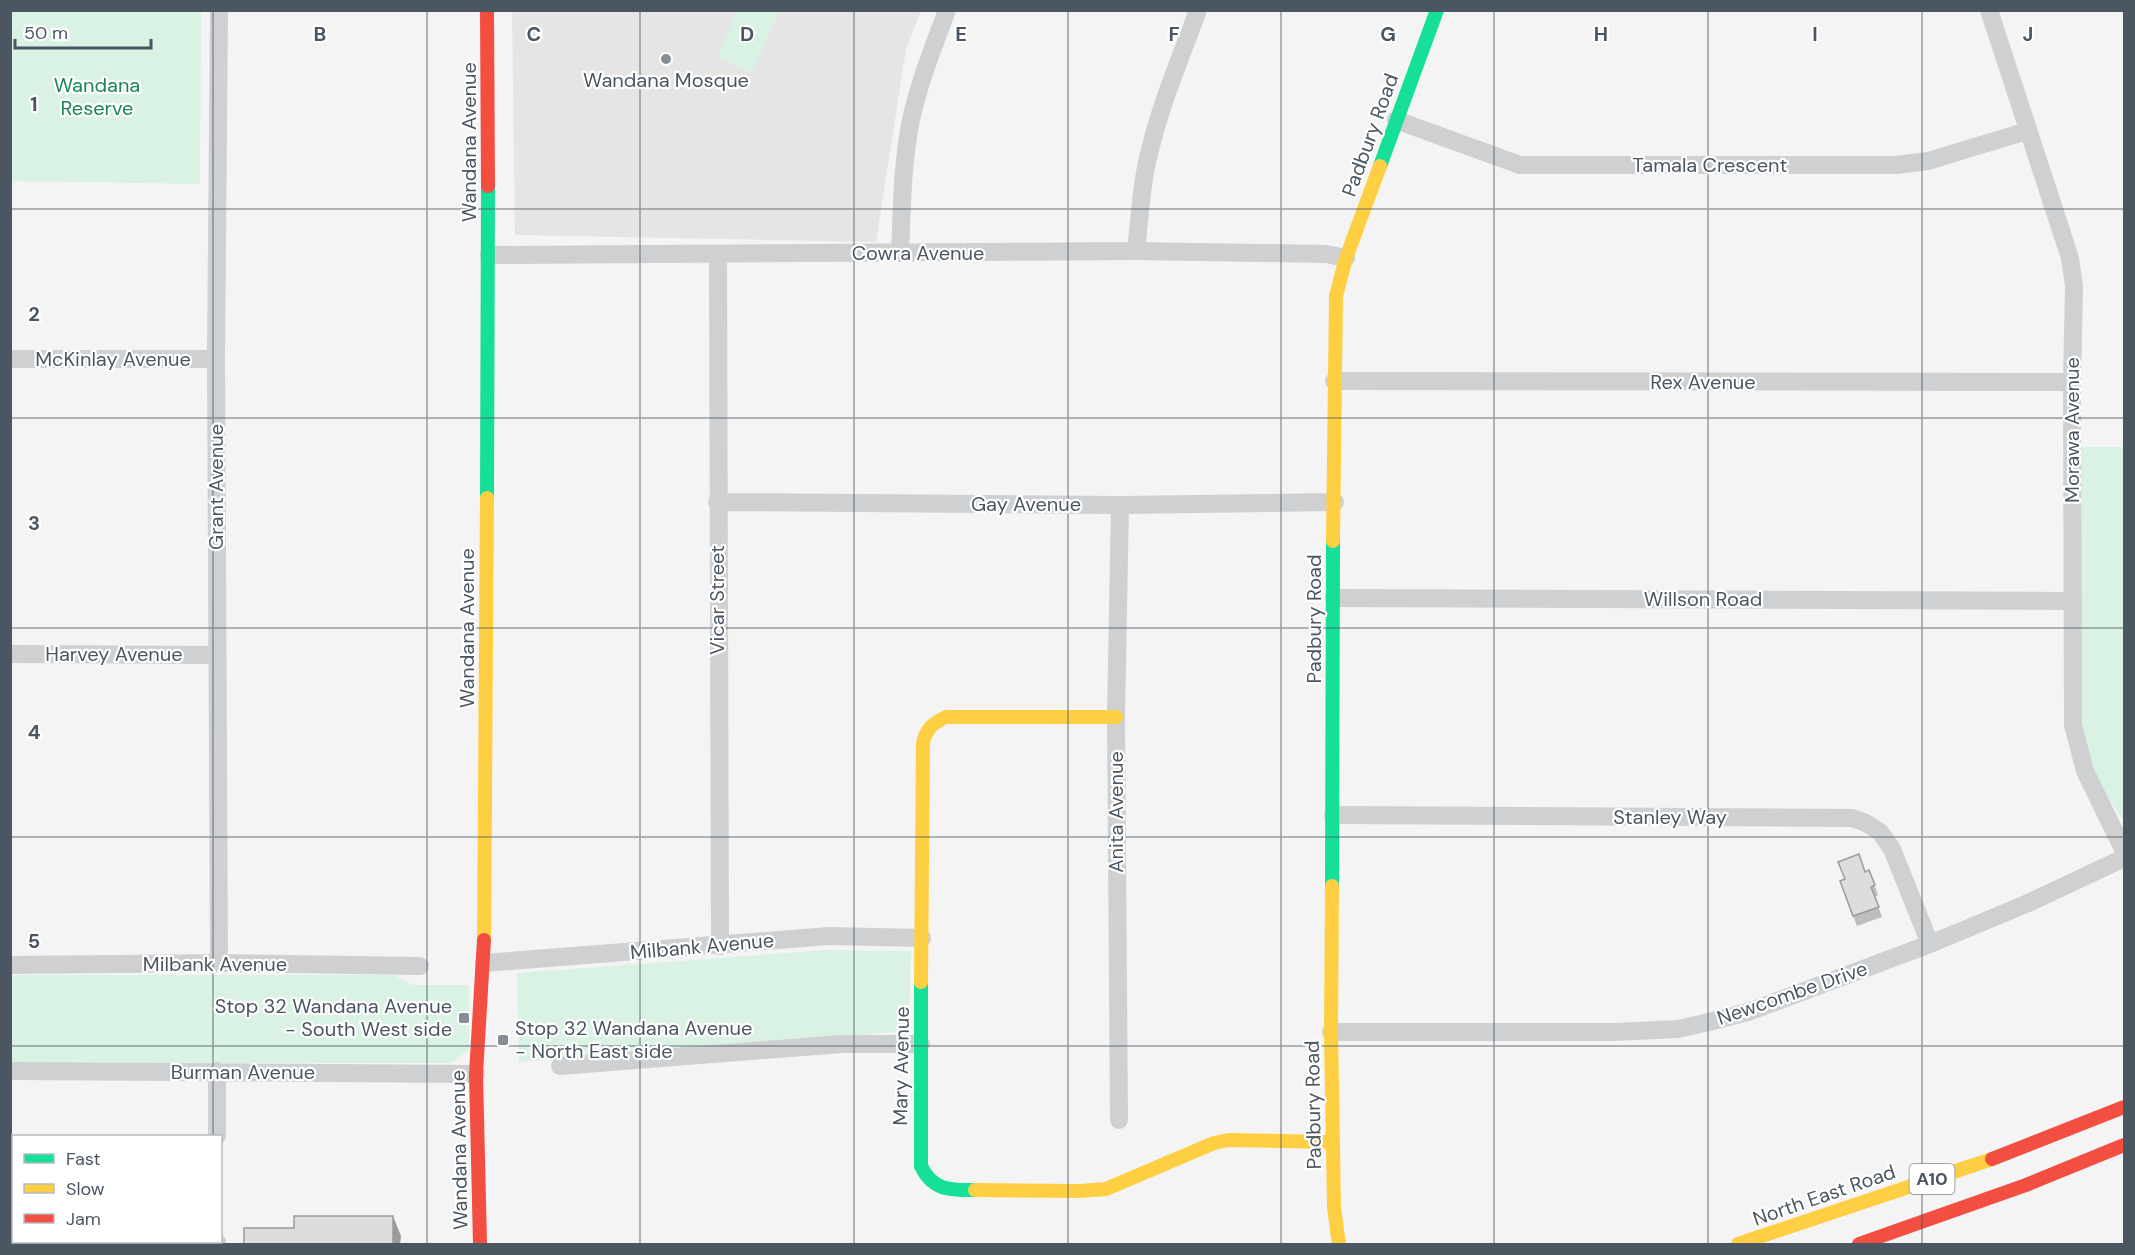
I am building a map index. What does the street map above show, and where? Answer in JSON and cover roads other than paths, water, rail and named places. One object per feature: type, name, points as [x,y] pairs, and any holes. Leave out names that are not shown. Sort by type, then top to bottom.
[{"type":"main road","name":"Wandana Avenue","points":[[480,1245],[476,1074],[484,963],[489,255],[488,10]]},
{"type":"main road","name":"Padbury Road","points":[[1339,1245],[1335,1232],[1331,1032],[1336,296],[1346,258],[1437,10]]},
{"type":"main road","name":"Mary Avenue","points":[[1116,717],[946,717],[933,722],[925,730],[923,743],[921,1166],[927,1178],[939,1188],[961,1190],[1106,1189],[1214,1143],[1228,1140],[1332,1142]]},
{"type":"main road","name":"North East Road","points":[[1738,1245],[1999,1156],[2124,1107]]},
{"type":"main road","name":"A10","points":[[1859,1245],[1995,1197],[2085,1163],[2124,1145]]},
{"type":"street","name":"Grant Avenue","points":[[219,10],[216,359],[219,963]]},
{"type":"street","points":[[900,253],[911,120],[921,82],[947,10]]},
{"type":"street","points":[[1136,251],[1144,180],[1151,144],[1198,10]]},
{"type":"street","name":"Morawa Avenue","points":[[1989,10],[2070,258],[2074,286],[2072,694],[2075,734],[2085,771],[2124,851]]},
{"type":"street","name":"Tamala Crescent","points":[[1396,120],[1520,165],[1896,165],[1928,161],[2027,131]]},
{"type":"street","name":"Cowra Avenue","points":[[489,255],[1136,251],[1326,254],[1346,258]]},
{"type":"street","name":"Vicar Street","points":[[718,254],[720,946]]},
{"type":"street","name":"McKinlay Avenue","points":[[10,359],[216,359]]},
{"type":"street","name":"Rex Avenue","points":[[1334,381],[2072,382]]},
{"type":"street","name":"Gay Avenue","points":[[717,502],[1120,505],[1335,502]]},
{"type":"street","name":"Anita Avenue","points":[[1119,1120],[1116,717],[1120,505]]},
{"type":"street","name":"Willson Road","points":[[1334,598],[2072,601]]},
{"type":"street","name":"Harvey Avenue","points":[[10,654],[217,655]]},
{"type":"street","name":"Stanley Way","points":[[1333,815],[1852,818],[1880,832],[1892,849],[1930,944]]},
{"type":"street","name":"Newcombe Drive","points":[[1331,1032],[1615,1032],[1678,1029],[1748,1012],[1930,944],[2026,904],[2124,858]]},
{"type":"street","name":"Milbank Avenue","points":[[484,963],[829,936],[922,938]]},
{"type":"street","name":"Milbank Avenue","points":[[10,965],[219,963],[420,966]]},
{"type":"street","points":[[560,1066],[842,1044],[921,1044]]},
{"type":"street","name":"Burman Avenue","points":[[10,1071],[476,1074]]},
{"type":"street","points":[[217,1071],[217,1135]]},
{"type":"place","name":"Wandana Mosque","points":[[666,59]]},
{"type":"place","name":"Stop 32 Wandana Avenue - South West side","points":[[464,1018]]},
{"type":"place","name":"Stop 32 Wandana Avenue - North East side","points":[[503,1040]]},
{"type":"park label","name":"Wandana Reserve","points":[[97,96]]}]
